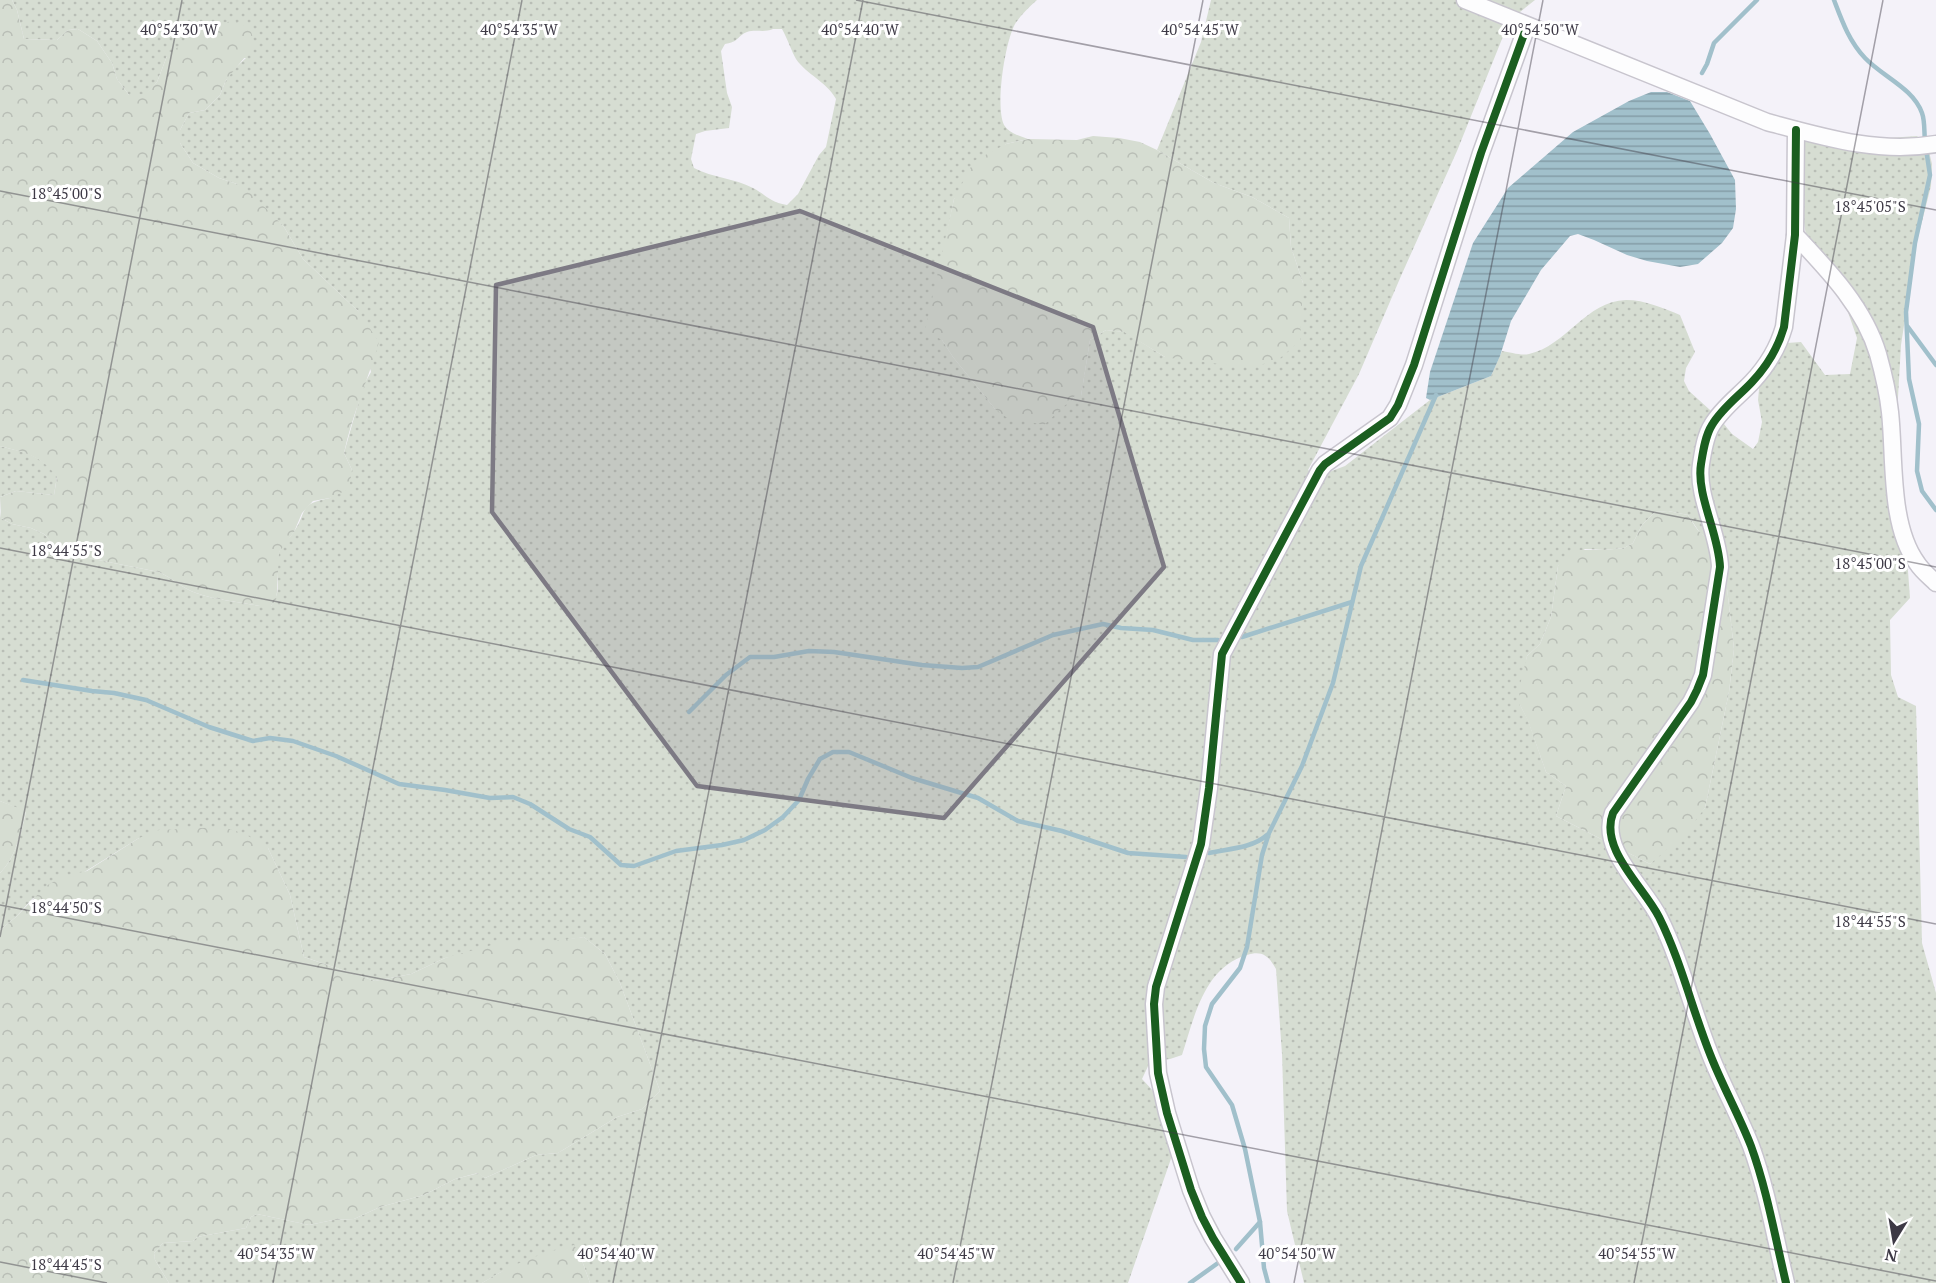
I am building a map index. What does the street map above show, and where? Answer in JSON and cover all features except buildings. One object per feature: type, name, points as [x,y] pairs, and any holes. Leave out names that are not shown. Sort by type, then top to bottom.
[{"type":"street","points":[[1465,0],[1767,122],[1876,147],[1930,145]]},
{"type":"street","points":[[1240,1283],[1213,1238],[1191,1190],[1167,1113],[1158,1073],[1154,1022],[1156,987],[1200,844],[1209,788],[1222,654],[1320,470],[1325,464],[1390,418],[1398,405],[1414,365],[1481,153],[1527,26]]},
{"type":"street","points":[[1786,1283],[1762,1179],[1751,1145],[1710,1054],[1671,944],[1658,916],[1613,844],[1610,831],[1613,813],[1691,702],[1703,675],[1720,567],[1720,553],[1700,480],[1702,458],[1711,425],[1752,382],[1775,352],[1781,338],[1795,235],[1796,130]]},
{"type":"street","points":[[1795,235],[1835,278],[1860,314],[1872,338],[1878,354],[1890,411],[1898,516],[1907,546],[1917,564],[1936,583]]},
{"type":"highlighted area","points":[[800,211],[1093,327],[1164,567],[944,818],[697,786],[492,512],[496,285]]},
{"type":"green space","points":[[0,0],[12,0],[17,10],[24,39],[57,40],[68,30],[78,29],[97,41],[112,63],[117,79],[129,95],[146,94],[157,82],[167,56],[195,33],[215,24],[234,21],[250,28],[255,45],[226,80],[220,95],[205,110],[189,113],[180,130],[180,143],[193,163],[250,192],[284,227],[303,259],[358,311],[379,342],[344,453],[352,470],[349,489],[330,498],[313,501],[302,513],[294,532],[279,552],[276,600],[271,606],[211,597],[191,591],[159,572],[68,554],[53,544],[44,534],[1,518],[0,497],[16,491],[54,495],[57,477],[39,459],[0,446]]},
{"type":"green space","points":[[12,0],[1037,0],[1015,24],[1011,33],[1001,89],[1001,116],[1004,125],[1011,132],[1028,139],[1006,144],[954,199],[941,263],[942,340],[995,409],[1060,409],[1075,396],[1081,396],[1090,340],[1106,330],[1125,332],[1165,357],[1303,283],[1291,247],[1289,218],[1252,197],[1214,183],[1157,150],[1201,42],[1211,0],[1535,0],[1515,16],[1506,29],[1457,151],[1359,374],[1308,470],[1318,476],[1345,466],[1430,400],[1491,376],[1502,351],[1529,354],[1542,349],[1599,308],[1612,302],[1626,300],[1647,303],[1680,315],[1695,352],[1686,368],[1684,381],[1689,391],[1720,419],[1732,434],[1753,449],[1758,442],[1762,422],[1758,400],[1760,379],[1787,343],[1801,342],[1825,375],[1850,374],[1857,338],[1844,301],[1808,249],[1800,196],[1802,130],[1874,139],[1917,136],[1928,147],[1932,164],[1931,186],[1917,241],[1901,345],[1892,501],[1908,571],[1910,598],[1890,620],[1891,675],[1898,697],[1916,706],[1922,943],[1936,993],[1936,1283],[1304,1283],[1287,1211],[1282,1054],[1276,969],[1268,958],[1257,953],[1232,961],[1220,970],[1203,996],[1182,1055],[1150,1062],[1142,1079],[1157,1095],[1174,1150],[1128,1283],[590,1283],[580,1255],[501,1272],[482,1283],[169,1283],[155,1260],[154,1253],[163,1243],[193,1241],[197,1237],[246,1228],[251,1217],[257,1214],[309,1225],[354,1219],[380,1207],[424,1195],[455,1179],[479,1173],[485,1178],[536,1155],[558,1153],[617,1117],[642,1109],[660,1091],[620,983],[605,954],[584,937],[445,958],[411,974],[375,981],[304,957],[290,895],[268,848],[139,838],[86,871],[32,899],[0,930],[0,873],[14,852],[26,812],[0,801],[0,511],[1,518],[44,534],[53,544],[68,554],[159,572],[191,591],[211,597],[271,606],[278,587],[280,549],[298,526],[308,506],[330,498],[352,470],[344,453],[363,386],[371,372],[358,311],[303,259],[284,227],[237,184],[219,178],[193,163],[180,143],[180,130],[189,113],[205,110],[220,95],[232,71],[246,58],[167,56],[157,82],[146,95],[129,95],[117,79],[112,63],[97,41],[78,29],[68,30],[57,40],[24,39],[17,10]],"holes":[[[782,29],[796,59],[827,87],[836,99],[826,147],[819,155],[798,194],[787,205],[772,200],[746,185],[694,168],[691,159],[696,134],[729,128],[732,107],[727,93],[721,51],[725,44],[733,42],[747,32]],[[1668,511],[1688,515],[1700,533],[1706,537],[1726,579],[1734,649],[1729,692],[1705,808],[1650,864],[1556,816],[1566,786],[1546,772],[1528,720],[1520,705],[1527,656],[1540,644],[1551,617],[1558,566],[1585,549],[1624,548],[1633,543],[1642,525],[1655,512]]]},
{"type":"green space","points":[[1093,136],[1140,142],[1214,183],[1252,197],[1289,218],[1291,247],[1303,283],[1300,341],[1279,359],[1257,366],[1243,367],[1165,357],[1124,332],[1106,330],[1090,340],[1081,396],[1075,396],[1044,425],[1006,417],[995,409],[942,340],[925,331],[954,199],[974,161],[1006,144],[1028,139],[1077,140]]},
{"type":"green space","points":[[0,446],[32,455],[45,463],[57,476],[54,495],[16,491],[0,497]]},
{"type":"green space","points":[[1668,511],[1688,515],[1701,533],[1714,538],[1726,579],[1734,649],[1729,692],[1705,808],[1685,834],[1650,864],[1556,816],[1566,786],[1546,772],[1520,705],[1519,689],[1527,656],[1540,644],[1551,617],[1558,566],[1572,550],[1624,548],[1633,543],[1642,525],[1655,512]]},
{"type":"green space","points":[[0,801],[26,811],[14,852],[0,873]]},
{"type":"green space","points":[[223,827],[245,834],[268,848],[290,895],[304,957],[375,981],[411,974],[445,958],[499,943],[542,942],[584,937],[605,954],[620,983],[660,1091],[642,1109],[617,1117],[558,1153],[536,1155],[485,1178],[478,1173],[455,1179],[424,1195],[380,1207],[354,1219],[309,1225],[257,1214],[251,1217],[246,1228],[197,1237],[193,1241],[163,1243],[154,1253],[155,1260],[169,1283],[0,1283],[0,930],[46,886],[64,876],[87,871],[139,838],[159,830]]},
{"type":"green space","points":[[574,1245],[590,1283],[482,1283],[526,1260]]},
{"type":"water","points":[[1651,92],[1667,92],[1690,101],[1735,180],[1736,209],[1733,228],[1722,243],[1698,264],[1680,267],[1627,255],[1578,234],[1570,236],[1541,270],[1511,321],[1491,376],[1430,400],[1426,398],[1430,372],[1473,243],[1508,188],[1573,132],[1629,101]]},
{"type":"waterway","points":[[1702,73],[1714,43],[1757,0]]},
{"type":"waterway","points":[[1834,0],[1859,51],[1918,104],[1923,116],[1925,141]]},
{"type":"waterway","points":[[1926,149],[1930,175],[1915,243],[1906,312],[1909,379],[1919,424],[1917,471],[1922,491],[1936,510]]},
{"type":"waterway","points":[[1908,327],[1936,365]]},
{"type":"waterway","points":[[1268,1283],[1264,1268],[1260,1222],[1245,1149],[1232,1105],[1206,1067],[1205,1026],[1212,1004],[1240,968],[1247,947],[1262,855],[1269,833],[1302,766],[1333,683],[1361,566],[1436,395]]},
{"type":"waterway","points":[[1242,637],[1352,602]]},
{"type":"waterway","points":[[689,712],[726,675],[750,657],[774,657],[809,651],[834,652],[922,665],[978,667],[1053,635],[1103,624],[1121,628],[1153,630],[1193,640],[1218,640]]},
{"type":"waterway","points":[[23,680],[146,700],[209,727],[253,741],[270,738],[293,741],[336,756],[399,784],[490,798],[513,797],[530,804],[569,829],[590,837],[621,865],[634,866],[676,851],[744,840],[765,830],[783,817],[799,800],[820,759],[833,752],[849,752],[912,778],[978,798],[1018,821],[1062,831],[1128,853],[1186,857]]},
{"type":"waterway","points":[[1209,853],[1255,843],[1267,835]]},
{"type":"waterway","points":[[1236,1249],[1260,1222]]},
{"type":"waterway","points":[[1190,1283],[1218,1263]]},
{"type":"cycle path","points":[[1241,1283],[1213,1238],[1191,1190],[1167,1113],[1158,1073],[1154,1004],[1156,987],[1201,844],[1222,654],[1320,470],[1325,464],[1390,418],[1398,405],[1414,365],[1481,153],[1527,26]]},
{"type":"cycle path","points":[[1786,1283],[1766,1197],[1751,1146],[1710,1054],[1667,934],[1652,905],[1617,854],[1610,827],[1613,813],[1691,702],[1703,675],[1720,567],[1719,554],[1702,489],[1701,464],[1706,439],[1712,425],[1762,370],[1782,335],[1795,235],[1796,130]]}]
